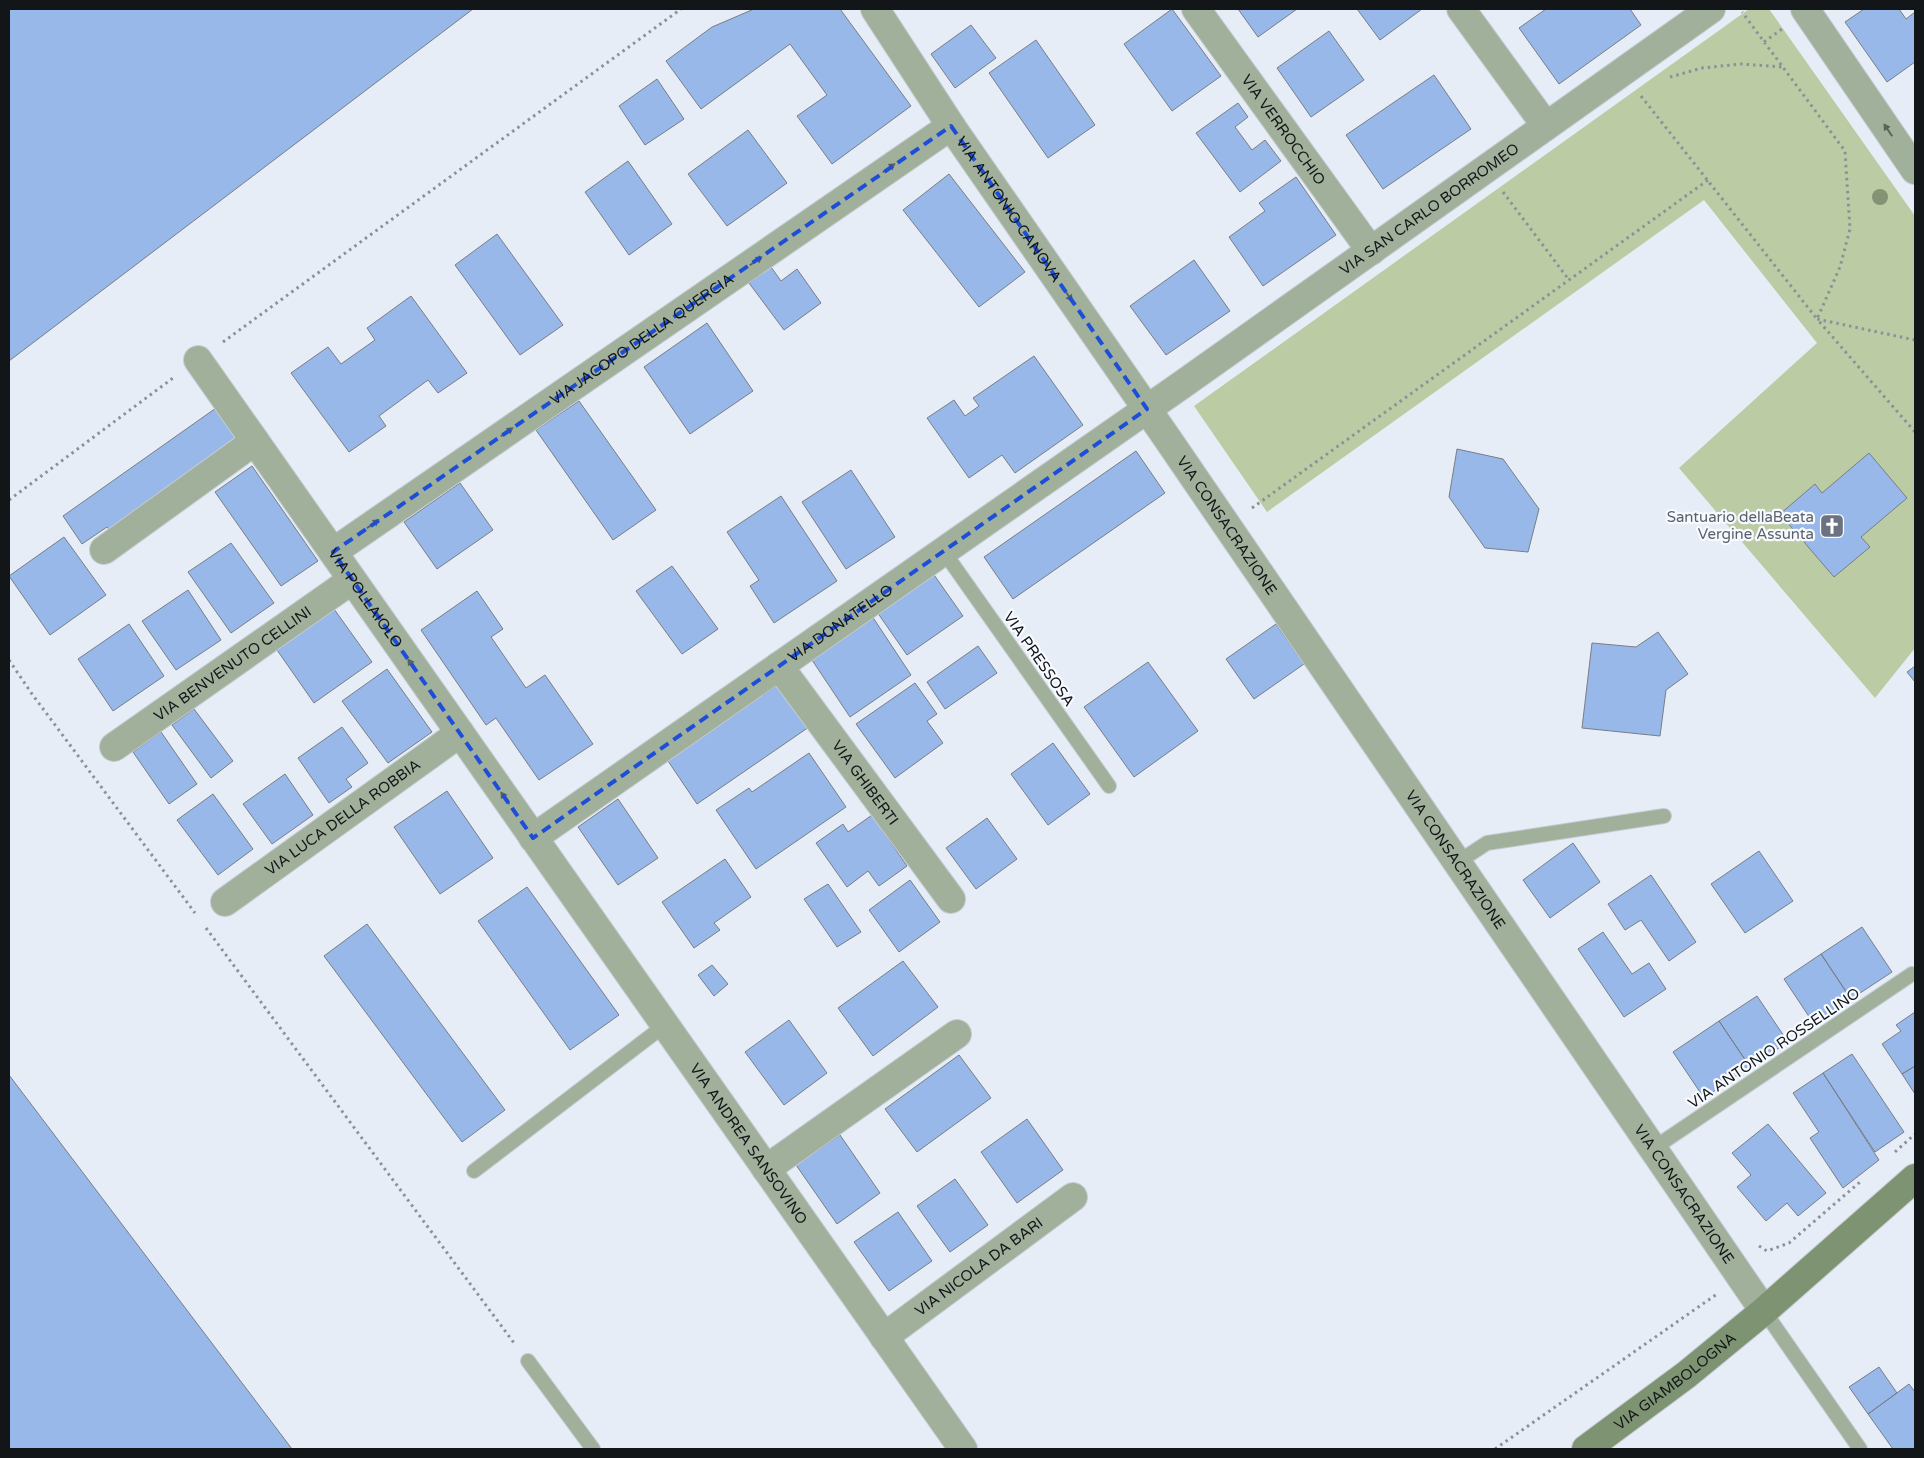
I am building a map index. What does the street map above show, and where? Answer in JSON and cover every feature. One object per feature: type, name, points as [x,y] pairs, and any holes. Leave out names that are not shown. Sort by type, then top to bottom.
[{"type":"street","name":"VIA ANTONIO CANOVA","points":[[875,9],[951,126],[1147,409]]},
{"type":"street","name":"VIA VERROCCHIO","points":[[1196,9],[1371,251]]},
{"type":"street","points":[[1461,9],[1546,126]]},
{"type":"street","name":"VIA SAN CARLO BORROMEO","points":[[1147,409],[1711,9]]},
{"type":"street","points":[[1805,9],[1915,170]]},
{"type":"street","name":"VIA JACOPO DELLA QUERCIA","points":[[333,552],[951,126]]},
{"type":"street","name":"VIA POLLAIOLO","points":[[198,360],[533,838]]},
{"type":"street","name":"VIA CONSACRAZIONE","points":[[1147,409],[1764,1311]]},
{"type":"street","name":"VIA DONATELLO","points":[[533,838],[1147,409]]},
{"type":"street","points":[[104,550],[254,441]]},
{"type":"street","name":"VIA BENVENUTO CELLINI","points":[[114,747],[352,580]]},
{"type":"street","name":"VIA GHIBERTI","points":[[779,666],[951,899]]},
{"type":"street","name":"VIA LUCA DELLA ROBBIA","points":[[225,902],[460,733]]},
{"type":"street","name":"VIA ANDREA SANSOVINO","points":[[533,838],[963,1449]]},
{"type":"street","points":[[766,1169],[957,1034]]},
{"type":"street","name":"VIA GIAMBOLOGNA","points":[[1586,1449],[1686,1374],[1764,1311],[1915,1178]]},
{"type":"street","name":"VIA NICOLA DA BARI","points":[[884,1337],[1073,1197]]},
{"type":"lane","name":"VIA PRESSOSA","points":[[944,552],[1109,786]]},
{"type":"lane","points":[[1458,862],[1488,842],[1664,816]]},
{"type":"lane","name":"VIA ANTONIO ROSSELLINO","points":[[1654,1148],[1912,974]]},
{"type":"lane","points":[[474,1170],[665,1025]]},
{"type":"lane","points":[[1764,1311],[1860,1449]]},
{"type":"lane","points":[[528,1361],[593,1449]]},
{"type":"path","points":[[9,500],[198,360],[681,9]]},
{"type":"path","points":[[1740,9],[1845,151],[1850,229],[1840,267],[1817,319]]},
{"type":"path","points":[[1666,79],[1702,68],[1741,64],[1783,67]]},
{"type":"path","points":[[1646,90],[1640,94],[1817,319],[1915,432]]},
{"type":"path","points":[[1486,169],[1569,280]]},
{"type":"path","points":[[1227,526],[1708,180]]},
{"type":"path","points":[[1817,319],[1915,340]]},
{"type":"path","points":[[9,660],[32,694],[200,920]]},
{"type":"path","points":[[206,928],[528,1361]]},
{"type":"path","points":[[1894,1153],[1915,1134]]},
{"type":"path","points":[[1724,1252],[1746,1236],[1767,1251],[1789,1243],[1864,1178]]},
{"type":"path","points":[[1495,1449],[1720,1292]]},
{"type":"highlighted area","points":[[951,126],[1147,409],[533,838],[333,552]]},
{"type":"green space","points":[[1749,9],[1769,9],[1915,216],[1915,648],[1875,698],[1679,468],[1817,343],[1704,200],[1267,512],[1194,406]]},
{"type":"building","points":[[9,9],[473,9],[9,361]]},
{"type":"building","points":[[754,9],[840,9],[911,106],[832,164],[797,116],[827,95],[790,44],[701,109],[666,61],[712,27]]},
{"type":"building","points":[[1172,9],[1221,76],[1172,111],[1124,44]]},
{"type":"building","points":[[1238,9],[1297,9],[1258,37]]},
{"type":"building","points":[[1357,9],[1422,9],[1380,40]]},
{"type":"building","points":[[1546,9],[1630,9],[1641,25],[1559,84],[1519,28]]},
{"type":"building","points":[[1864,9],[1899,9],[1906,19],[1915,12],[1915,62],[1887,82],[1845,22]]},
{"type":"building","points":[[971,25],[996,58],[955,88],[931,54]]},
{"type":"building","points":[[1329,31],[1364,80],[1311,117],[1277,68]]},
{"type":"building","points":[[1036,40],[1095,125],[1048,158],[989,73]]},
{"type":"building","points":[[1434,75],[1471,129],[1383,189],[1346,135]]},
{"type":"building","points":[[657,79],[684,119],[645,145],[619,106]]},
{"type":"building","points":[[1238,103],[1248,117],[1235,127],[1252,150],[1265,140],[1281,161],[1240,192],[1196,133]]},
{"type":"building","points":[[748,130],[787,183],[727,226],[688,174]]},
{"type":"building","points":[[628,161],[672,224],[629,255],[585,192]]},
{"type":"building","points":[[949,174],[1025,272],[979,307],[903,210]]},
{"type":"building","points":[[1296,177],[1336,235],[1263,286],[1229,237],[1265,211],[1259,203]]},
{"type":"building","points":[[497,234],[563,325],[520,355],[455,265]]},
{"type":"building","points":[[1194,260],[1230,311],[1166,355],[1130,306]]},
{"type":"building","points":[[771,267],[781,281],[797,269],[821,303],[784,330],[749,283]]},
{"type":"building","points":[[411,296],[467,373],[438,393],[428,380],[379,416],[386,426],[349,452],[291,373],[328,347],[341,364],[375,340],[367,328]]},
{"type":"building","points":[[707,323],[753,391],[690,434],[644,367]]},
{"type":"building","points":[[1034,356],[1083,425],[1015,473],[1002,455],[969,478],[927,418],[954,400],[965,416],[979,406],[973,398]]},
{"type":"building","points":[[579,401],[656,510],[613,540],[536,430]]},
{"type":"building","points":[[216,408],[242,444],[113,535],[107,527],[82,544],[63,516]]},
{"type":"building","points":[[1457,449],[1503,459],[1539,509],[1528,552],[1485,548],[1449,497]]},
{"type":"building","points":[[1136,451],[1165,493],[1013,599],[984,557]]},
{"type":"building","name":"Santuario dellaBeata Vergine Assunta","points":[[1869,453],[1907,498],[1861,537],[1870,547],[1834,577],[1780,514],[1815,484],[1822,493]]},
{"type":"building","points":[[252,466],[318,561],[281,586],[215,492]]},
{"type":"building","points":[[851,470],[895,537],[846,569],[802,502]]},
{"type":"building","points":[[460,483],[493,530],[437,569],[404,522]]},
{"type":"building","points":[[781,496],[837,581],[774,623],[750,586],[759,580],[727,532]]},
{"type":"building","points":[[64,537],[106,595],[50,635],[9,576]]},
{"type":"building","points":[[231,543],[274,603],[231,633],[188,572]]},
{"type":"building","points":[[672,566],[718,629],[682,654],[636,591]]},
{"type":"building","points":[[932,572],[963,616],[907,655],[877,612]]},
{"type":"building","points":[[188,590],[221,640],[176,670],[142,621]]},
{"type":"building","points":[[477,591],[503,629],[491,637],[526,688],[545,675],[593,744],[539,780],[496,718],[486,725],[421,630]]},
{"type":"building","points":[[334,609],[372,662],[314,703],[277,650]]},
{"type":"building","points":[[872,616],[911,675],[850,717],[810,657]]},
{"type":"building","points":[[129,624],[164,676],[113,711],[78,659]]},
{"type":"building","points":[[1276,624],[1304,664],[1254,699],[1226,659]]},
{"type":"building","points":[[1658,632],[1688,674],[1666,690],[1660,736],[1582,728],[1592,643],[1636,647]]},
{"type":"building","points":[[978,646],[997,673],[945,709],[927,682]]},
{"type":"building","points":[[1148,662],[1198,731],[1134,777],[1084,707]]},
{"type":"building","points":[[1915,666],[1915,682],[1907,672]]},
{"type":"building","points":[[387,669],[432,732],[388,763],[342,701]]},
{"type":"building","points":[[915,683],[937,714],[927,721],[943,743],[895,778],[856,724]]},
{"type":"building","points":[[779,684],[809,727],[697,804],[668,761]]},
{"type":"building","points":[[194,709],[233,761],[211,778],[172,725]]},
{"type":"building","points":[[342,727],[368,763],[346,779],[352,787],[329,803],[298,758]]},
{"type":"building","points":[[161,732],[197,784],[169,804],[133,752]]},
{"type":"building","points":[[1053,743],[1090,794],[1048,825],[1011,774]]},
{"type":"building","points":[[809,753],[846,807],[756,869],[716,810],[749,788],[752,792]]},
{"type":"building","points":[[285,774],[313,815],[272,844],[243,804]]},
{"type":"building","points":[[447,791],[493,858],[440,894],[394,827]]},
{"type":"building","points":[[213,794],[253,849],[218,875],[177,820]]},
{"type":"building","points":[[618,799],[658,858],[618,885],[578,827]]},
{"type":"building","points":[[872,815],[907,866],[879,886],[868,871],[847,887],[816,843],[843,824],[848,832]]},
{"type":"building","points":[[987,818],[1017,859],[976,889],[946,848]]},
{"type":"building","points":[[1573,843],[1600,882],[1550,918],[1523,880]]},
{"type":"building","points":[[1759,851],[1793,901],[1745,933],[1711,884]]},
{"type":"building","points":[[725,859],[751,897],[714,923],[720,930],[694,948],[662,902]]},
{"type":"building","points":[[1651,875],[1696,942],[1669,961],[1641,920],[1625,930],[1608,904]]},
{"type":"building","points":[[910,880],[940,922],[899,952],[869,910]]},
{"type":"building","points":[[828,884],[861,932],[837,947],[804,899]]},
{"type":"building","points":[[527,887],[619,1015],[570,1050],[478,921]]},
{"type":"building","points":[[367,924],[505,1110],[462,1142],[324,956]]},
{"type":"building","points":[[1862,927],[1892,972],[1851,999],[1821,954]]},
{"type":"building","points":[[1603,932],[1632,974],[1649,963],[1666,989],[1624,1017],[1578,949]]},
{"type":"building","points":[[1821,954],[1851,999],[1814,1024],[1784,979]]},
{"type":"building","points":[[903,961],[938,1007],[873,1056],[838,1008]]},
{"type":"building","points":[[712,965],[728,984],[714,996],[698,975]]},
{"type":"building","points":[[1757,996],[1788,1042],[1750,1067],[1719,1021]]},
{"type":"building","points":[[1915,1012],[1915,1066],[1902,1074],[1882,1044],[1901,1031],[1896,1025]]},
{"type":"building","points":[[789,1020],[827,1073],[784,1105],[745,1052]]},
{"type":"building","points":[[1719,1021],[1750,1067],[1704,1098],[1673,1052]]},
{"type":"building","points":[[1852,1054],[1904,1132],[1875,1152],[1823,1073]]},
{"type":"building","points":[[959,1055],[991,1098],[917,1152],[885,1109]]},
{"type":"building","points":[[1915,1066],[1915,1094],[1902,1074]]},
{"type":"building","points":[[1823,1073],[1879,1160],[1843,1188],[1810,1138],[1819,1132],[1793,1093]]},
{"type":"building","points":[[9,1075],[292,1449],[9,1449]]},
{"type":"building","points":[[1027,1119],[1063,1170],[1017,1203],[981,1152]]},
{"type":"building","points":[[1768,1124],[1826,1193],[1798,1216],[1787,1203],[1766,1221],[1737,1187],[1751,1175],[1732,1153]]},
{"type":"building","points":[[840,1135],[880,1193],[837,1224],[796,1165]]},
{"type":"building","points":[[955,1179],[988,1225],[950,1252],[917,1206]]},
{"type":"building","points":[[898,1212],[932,1261],[889,1291],[854,1242]]},
{"type":"building","points":[[1879,1367],[1897,1393],[1868,1414],[1849,1387]]},
{"type":"building","points":[[1909,1384],[1915,1392],[1915,1449],[1893,1449],[1868,1414]]},
{"type":"place","name":"Santuario dellaBeata Vergine Assunta","points":[[1832,526]]}]
